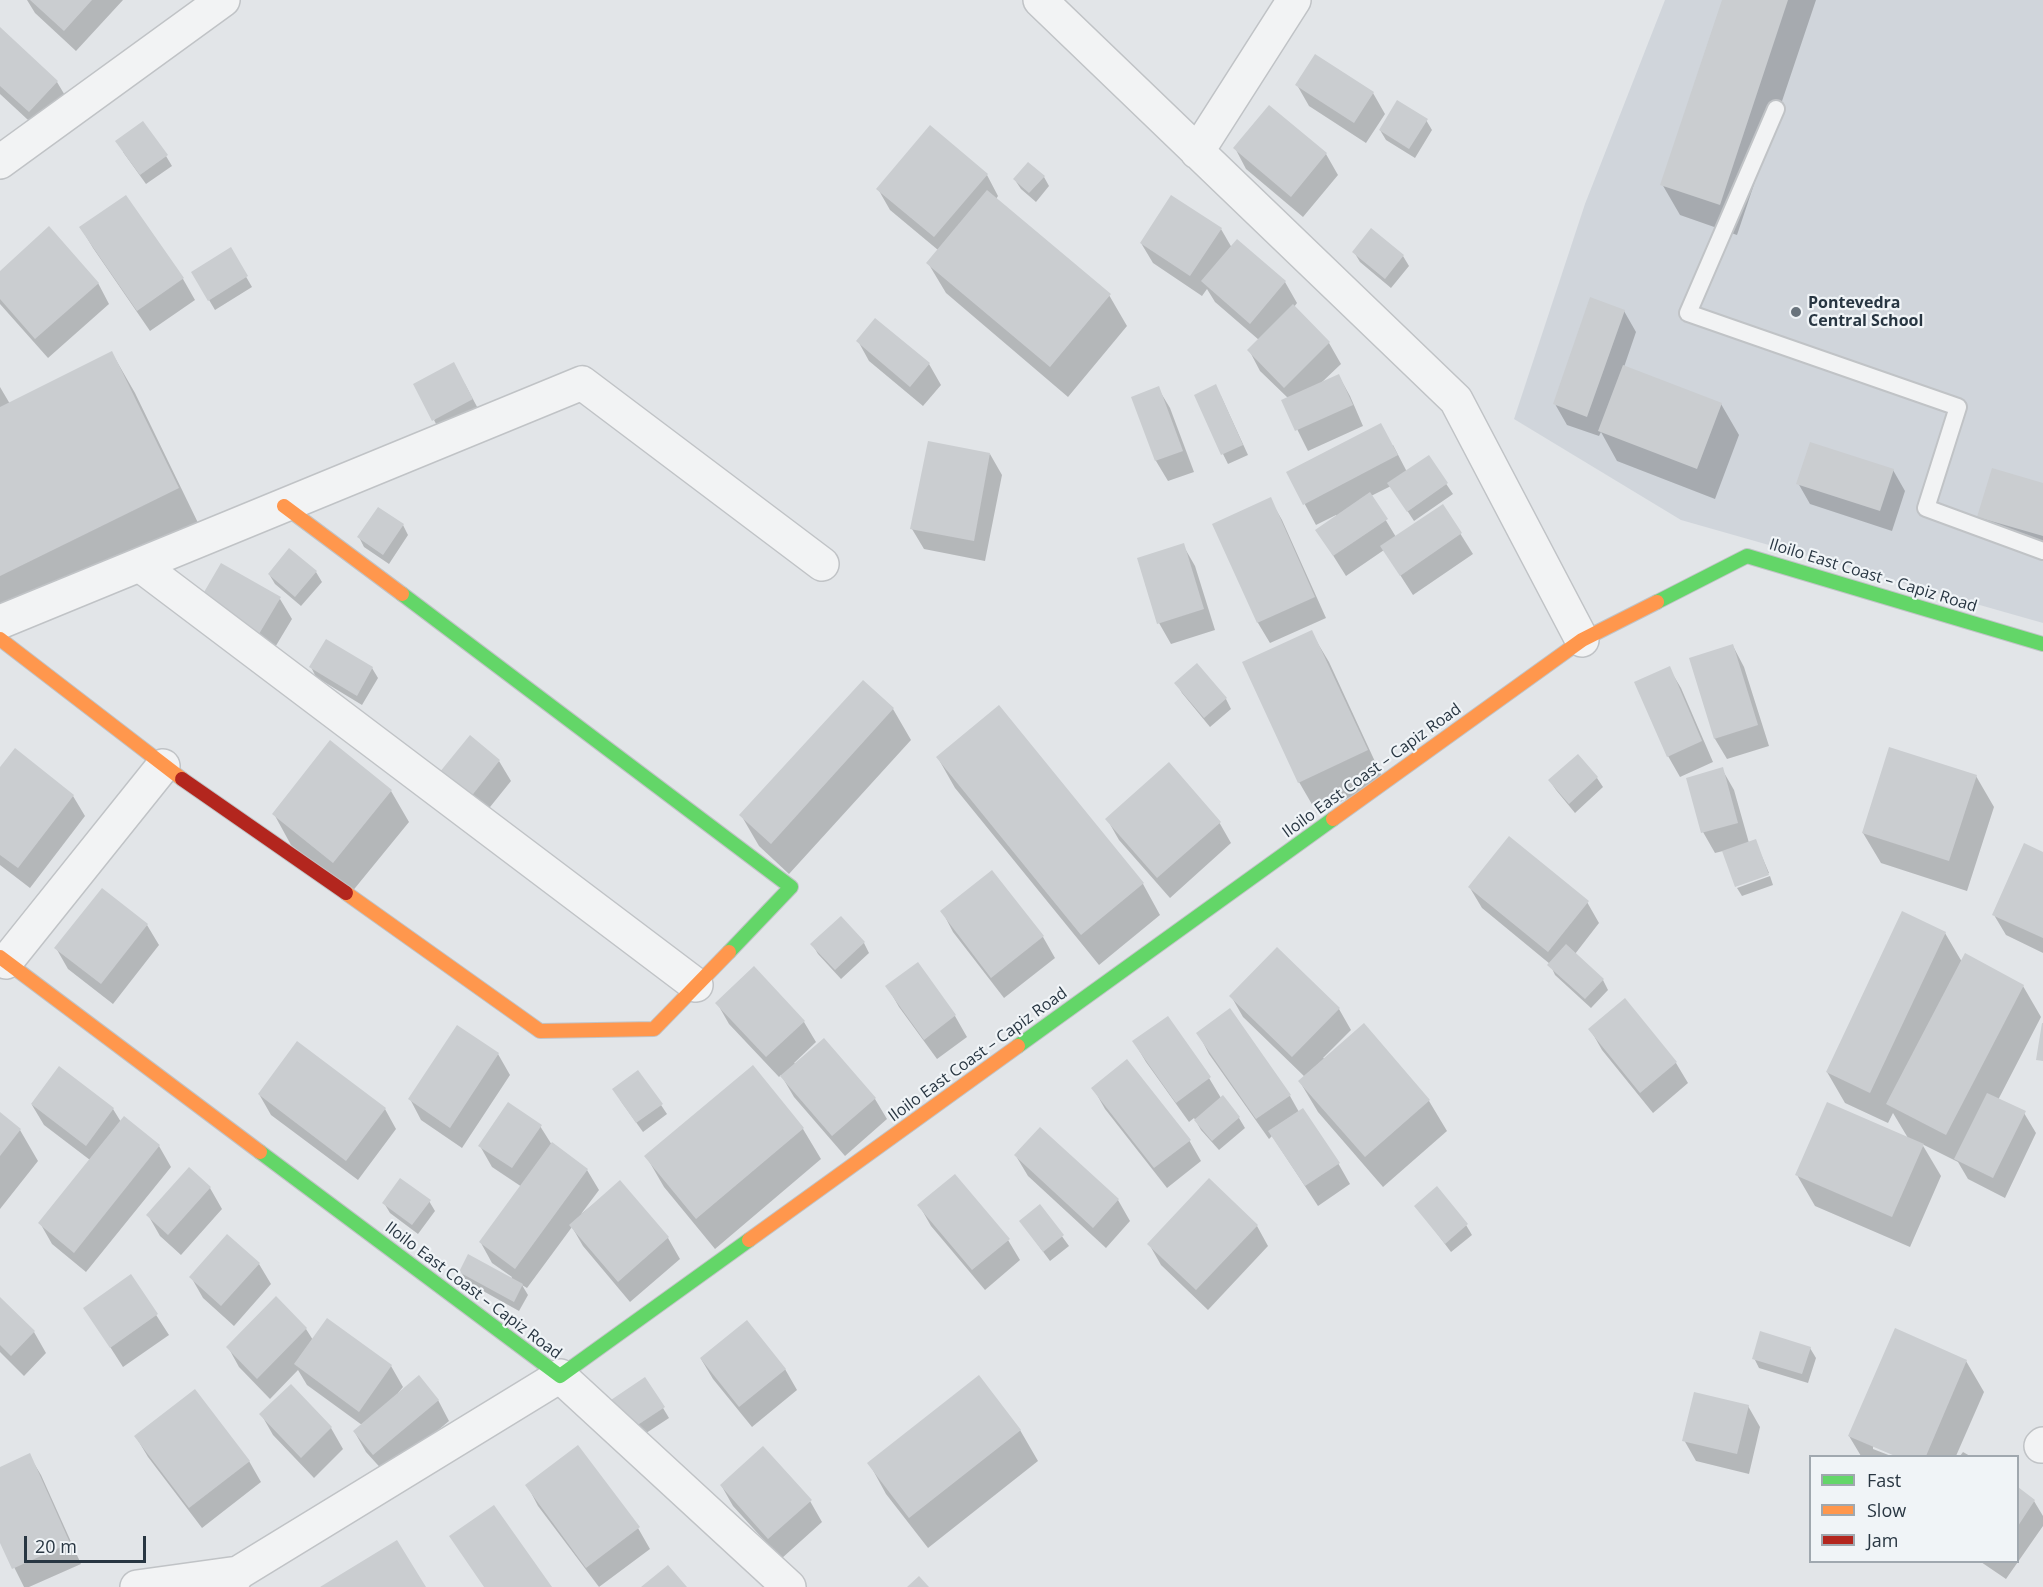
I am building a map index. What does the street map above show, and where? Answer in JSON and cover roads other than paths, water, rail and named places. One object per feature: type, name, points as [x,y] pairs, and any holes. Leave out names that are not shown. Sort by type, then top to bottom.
[{"type":"main road","points":[[0,639],[163,766],[317,872],[540,1031],[654,1029],[791,887],[284,506]]},
{"type":"main road","name":"Iloilo East Coast – Capiz Road","points":[[3,959],[560,1376],[1582,640],[1747,556],[2043,644]]},
{"type":"street","points":[[1040,0],[1456,400],[1582,640]]},
{"type":"street","points":[[1197,152],[1294,0]]},
{"type":"street","points":[[0,162],[214,3]]},
{"type":"street","points":[[0,622],[582,384],[822,564]]},
{"type":"street","points":[[140,565],[696,985]]},
{"type":"street","points":[[3,959],[163,766]]},
{"type":"street","points":[[137,1587],[234,1580],[560,1376],[789,1587]]},
{"type":"lane","points":[[1776,109],[1688,312],[1958,407],[1926,508],[2043,551]]},
{"type":"place","name":"Pontevedra Central School","points":[[1796,312]]}]
